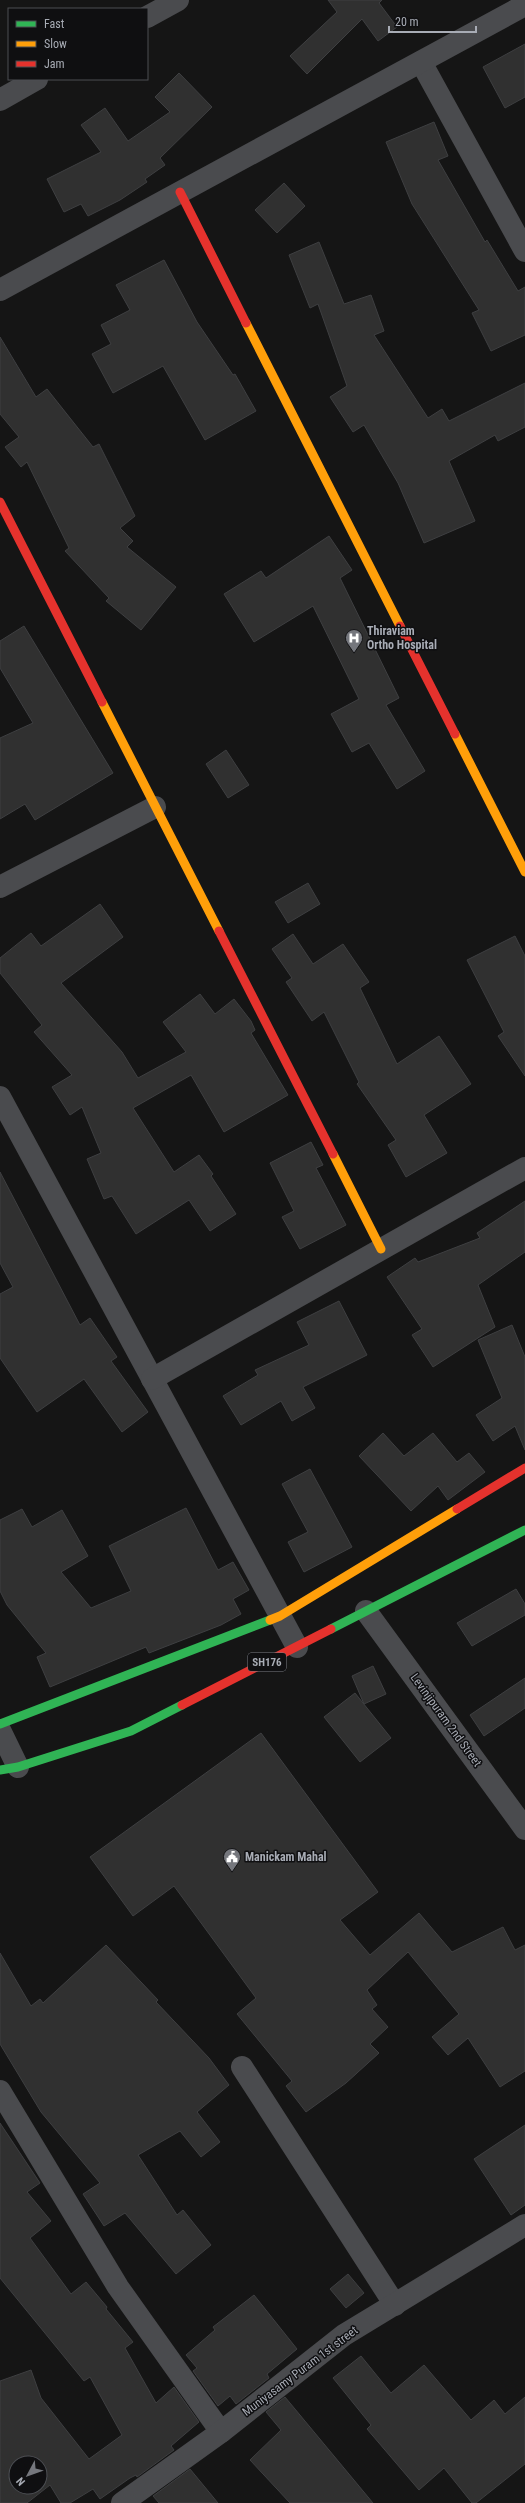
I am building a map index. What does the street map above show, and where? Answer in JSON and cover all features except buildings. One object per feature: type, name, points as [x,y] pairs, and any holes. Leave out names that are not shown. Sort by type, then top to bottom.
[{"type":"street","points":[[148,16],[178,0]]},
{"type":"street","points":[[0,290],[525,5]]},
{"type":"street","points":[[421,62],[525,251]]},
{"type":"street","points":[[0,100],[35,80]]},
{"type":"street","points":[[180,192],[525,872]]},
{"type":"street","points":[[0,502],[381,1249]]},
{"type":"street","points":[[0,887],[155,807]]},
{"type":"street","points":[[0,1096],[297,1647]]},
{"type":"street","points":[[152,1379],[525,1168]]},
{"type":"street","points":[[0,1724],[280,1616],[525,1468]]},
{"type":"street","name":"SH176","points":[[9,1768],[131,1731],[525,1530]]},
{"type":"street","name":"Levinjipuram 2nd Street","points":[[366,1611],[525,1830]]},
{"type":"street","points":[[0,1730],[9,1768]]},
{"type":"street","points":[[242,2067],[395,2305]]},
{"type":"street","points":[[0,2091],[118,2287],[221,2432]]},
{"type":"street","name":"Muniyasamy Puram 1st street","points":[[122,2503],[221,2432],[344,2335],[525,2225]]},
{"type":"traffic: fast","points":[[331,1629],[525,1530]]},
{"type":"traffic: fast","points":[[0,1724],[270,1620]]},
{"type":"traffic: fast","points":[[0,1770],[18,1767],[131,1731],[182,1705]]},
{"type":"traffic: slow","points":[[246,323],[400,626]]},
{"type":"traffic: slow","points":[[102,702],[219,931]]},
{"type":"traffic: slow","points":[[455,734],[525,872]]},
{"type":"traffic: slow","points":[[333,1154],[381,1249]]},
{"type":"traffic: slow","points":[[270,1620],[280,1616],[457,1509]]},
{"type":"traffic: jam","points":[[180,192],[246,323]]},
{"type":"traffic: jam","points":[[0,502],[102,702]]},
{"type":"traffic: jam","points":[[400,626],[455,734]]},
{"type":"traffic: jam","points":[[219,931],[333,1154]]},
{"type":"traffic: jam","points":[[457,1509],[525,1468]]},
{"type":"traffic: jam","points":[[182,1705],[331,1629]]},
{"type":"place","name":"Thiraviam Ortho Hospital","points":[[354,653]]},
{"type":"place","name":"Manickam Mahal","points":[[232,1872]]}]
